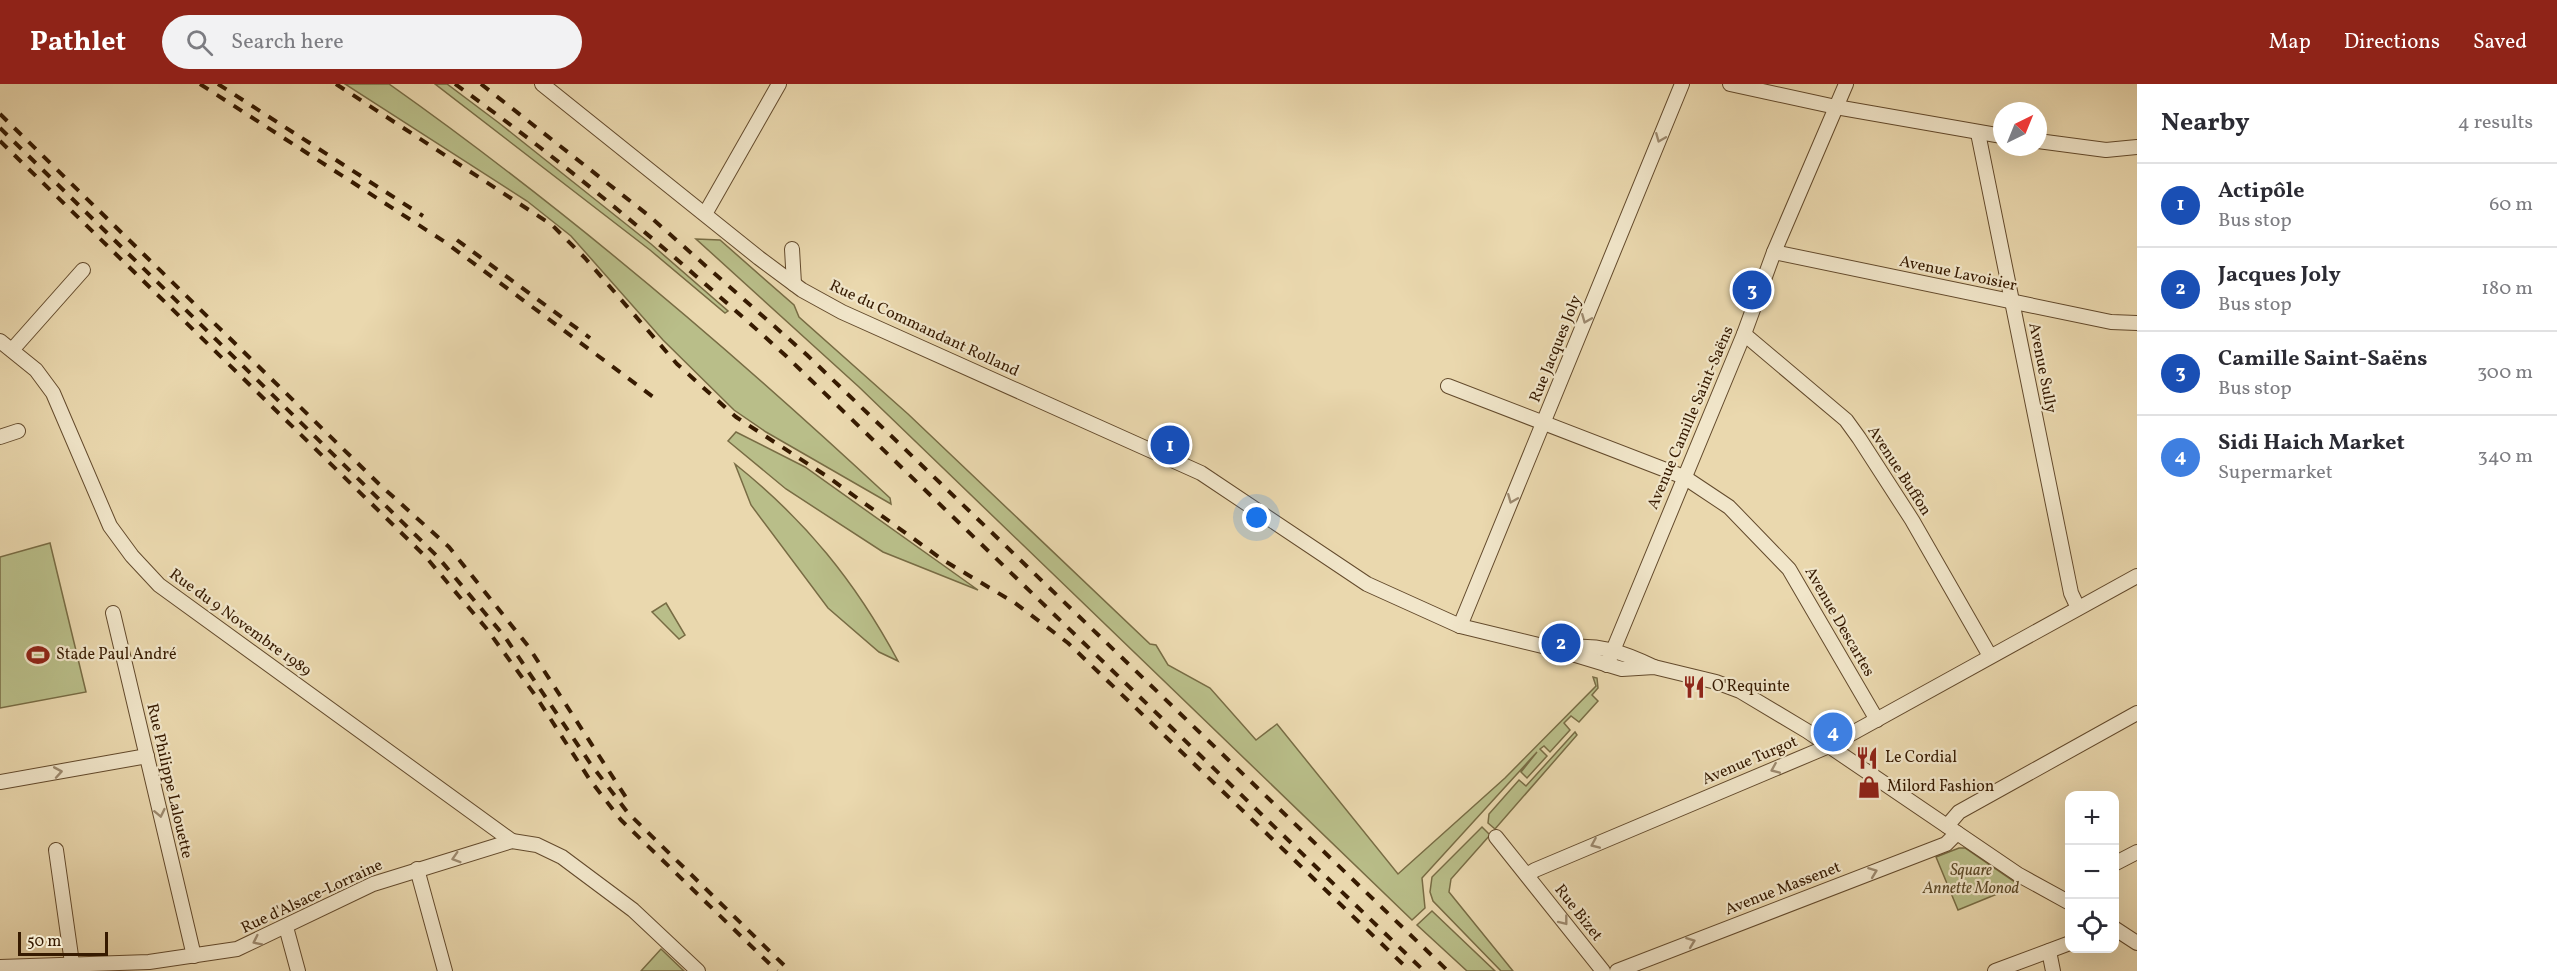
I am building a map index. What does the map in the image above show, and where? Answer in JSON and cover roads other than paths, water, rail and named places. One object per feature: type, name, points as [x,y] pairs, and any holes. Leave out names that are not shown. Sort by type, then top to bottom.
[{"type":"street","name":"Rue du Commandant Rolland","points":[[542,84],[794,284],[842,312],[1201,473],[1367,585],[1460,626],[1559,650],[1622,669],[1654,667]]},
{"type":"street","points":[[705,214],[779,84]]},
{"type":"street","name":"Rue Jacques Joly","points":[[1460,626],[1683,84]]},
{"type":"street","points":[[1730,84],[1836,107],[1993,135]]},
{"type":"street","name":"Avenue Camille Saint-Saëns","points":[[1607,665],[1744,334],[1773,252],[1846,84]]},
{"type":"street","name":"Avenue Sully","points":[[1978,133],[2071,593],[2078,608]]},
{"type":"street","points":[[2047,142],[2106,150],[2137,147]]},
{"type":"street","points":[[792,249],[794,284]]},
{"type":"street","name":"Avenue Lavoisier","points":[[1773,252],[2012,302],[2111,321],[2137,323]]},
{"type":"street","points":[[12,350],[83,270]]},
{"type":"street","name":"Avenue Buffon","points":[[1744,334],[1846,420],[1860,438],[1912,520],[1990,656]]},
{"type":"street","name":"Rue du 9 Novembre 1989","points":[[0,341],[36,370],[53,393],[110,526],[132,556],[159,585],[512,841]]},
{"type":"street","name":"Avenue Descartes","points":[[1448,386],[1544,421],[1684,477],[1729,507],[1789,569],[1877,720]]},
{"type":"street","points":[[0,437],[18,431]]},
{"type":"street","name":"Avenue Turgot","points":[[1527,875],[1829,746],[2137,576]]},
{"type":"street","name":"Rue Philippe Lalouette","points":[[113,613],[194,956]]},
{"type":"street","points":[[1559,650],[1581,645],[1614,650],[1654,667],[1716,682],[1740,691],[1829,746],[1952,830],[2065,896]]},
{"type":"street","name":"Avenue Massenet","points":[[1617,971],[1946,844],[1959,812],[2137,713]]},
{"type":"street","points":[[0,782],[147,756]]},
{"type":"street","name":"Rue Bizet","points":[[1496,837],[1603,971]]},
{"type":"street","name":"Rue d'Alsace-Lorraine","points":[[0,968],[21,969],[72,963],[150,966],[194,956],[237,950],[373,884],[512,841],[537,845],[561,857],[633,910],[698,971]]},
{"type":"street","points":[[56,850],[72,963]]},
{"type":"street","points":[[2119,862],[2137,852]]},
{"type":"street","points":[[417,869],[445,971]]},
{"type":"street","points":[[286,927],[298,971]]},
{"type":"street","points":[[2119,931],[2137,943]]},
{"type":"street","points":[[1995,971],[2065,945]]},
{"type":"street","points":[[2049,951],[2053,971]]},
{"type":"railway","points":[[200,84],[445,242],[656,399]]},
{"type":"railway","points":[[218,84],[423,216]]},
{"type":"railway","points":[[336,84],[552,225],[585,258],[677,364],[736,417],[828,477],[943,560],[1015,603],[1068,643],[1410,971]]},
{"type":"railway","points":[[455,84],[541,148],[624,215],[785,355],[1424,971]]},
{"type":"railway","points":[[481,84],[648,215],[807,355],[1448,971]]},
{"type":"railway","points":[[0,114],[379,484],[449,547],[528,646],[627,799]]},
{"type":"railway","points":[[0,128],[437,556],[505,637],[590,763],[628,813],[790,971]]},
{"type":"railway","points":[[0,141],[425,556],[486,628],[535,695],[590,780],[621,820],[777,971]]},
{"type":"railway","points":[[457,240],[590,338]]},
{"type":"place","name":"Camille Saint-Saëns","points":[[1752,290]]},
{"type":"place","name":"Actipôle","points":[[1170,445]]},
{"type":"place","name":"Jacques Joly","points":[[1561,643]]},
{"type":"place","name":"Stade Paul André","points":[[38,655]]},
{"type":"place","name":"O'Requinte","points":[[1694,687]]},
{"type":"place","name":"Sidi Haich Market","points":[[1833,732]]},
{"type":"place","name":"Le Cordial","points":[[1867,758]]},
{"type":"place","name":"Milord Fashion","points":[[1869,787]]},
{"type":"park label","name":"Square Annette Monod","points":[[1971,880]]}]
